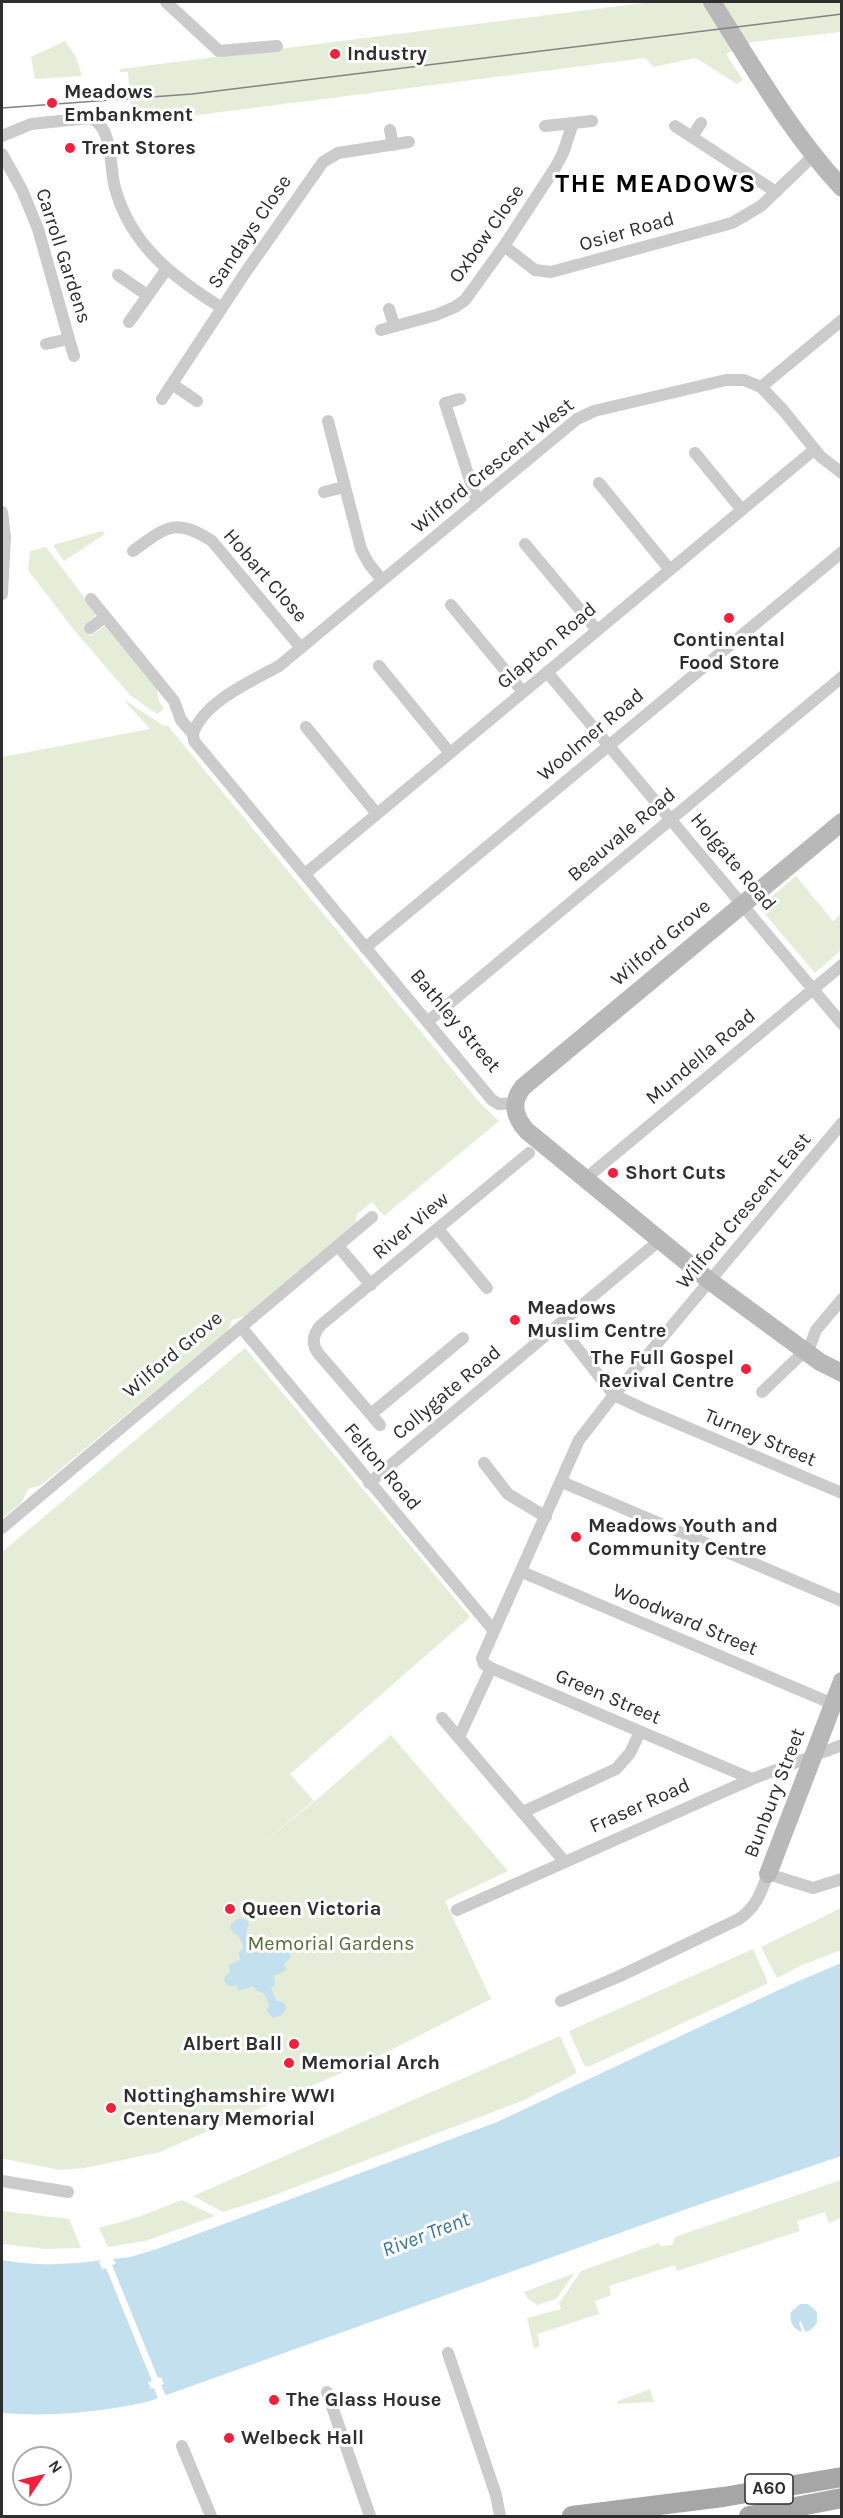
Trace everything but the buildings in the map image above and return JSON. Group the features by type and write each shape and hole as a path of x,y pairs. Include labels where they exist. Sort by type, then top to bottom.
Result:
{"main road":[{"name":"A60","path":"572,2517 723,2497 842,2477"},
{"name":"A60","path":"757,2516 842,2498"}],"street":[{"path":"166,2 219,51 277,46"},
{"path":"712,2 770,94 814,155 842,188"},
{"path":"2,136 31,124 90,118 98,121 104,131 115,188 134,230 166,270 222,308"},
{"path":"545,126 592,121"},
{"name":"Oxbow Close","path":"381,330 436,315 462,303 504,246 555,168 563,153 573,123"},
{"path":"692,137 701,123"},
{"path":"675,126 776,192"},
{"path":"390,130 393,145"},
{"name":"Sandays Close","path":"162,399 310,177 326,158 338,153 409,142"},
{"name":"Carroll Gardens","path":"2,154 22,190 38,229 74,356"},
{"name":"Osier Road","path":"504,246 535,270 551,272 732,223 755,211 814,155"},
{"path":"129,322 166,270"},
{"path":"118,275 147,295"},
{"path":"388,309 394,325"},
{"path":"842,320 761,387 815,449 842,473"},
{"name":"Carroll Gardens","path":"46,344 69,339"},
{"name":"Wilford Crescent West","path":"193,734 200,720 222,700 237,688 279,666 584,415 726,380 744,380 761,387"},
{"path":"172,384 197,401"},
{"path":"460,399 445,403 477,502"},
{"path":"328,421 361,549 382,580"},
{"name":"Glapton Road","path":"305,874 815,449"},
{"path":"695,453 742,510"},
{"path":"598,483 670,570"},
{"path":"324,492 344,487"},
{"path":"2,512 5,537 2,594"},
{"name":"Hobart Close","path":"133,551 162,530 186,528 197,531 212,541 301,648"},
{"path":"525,544 597,630"},
{"name":"Woolmer Road","path":"365,948 842,552"},
{"name":"Bathley Street","path":"91,599 174,702 181,720 193,734 194,741 492,1100 499,1104 515,1103"},
{"path":"451,605 523,692"},
{"path":"90,628 105,617"},
{"path":"380,666 450,753"},
{"name":"Holgate Road","path":"547,672 842,1024"},
{"name":"Beauvale Road","path":"427,1022 842,677"},
{"path":"306,727 377,814"},
{"name":"Wilford Grove","path":"515,1103 523,1087 842,822"},
{"name":"Mundella Road","path":"585,1179 842,965"},
{"path":"515,1103 516,1116 527,1131 585,1179 711,1282 805,1351 842,1373"},
{"name":"Wilford Crescent East","path":"494,1631 579,1440 842,1123"},
{"name":"River View","path":"380,1425 318,1353 313,1338 321,1325 529,1153"},
{"name":"Wilford Grove","path":"2,1528 372,1216"},
{"path":"438,1229 487,1288"},
{"name":"Collygate Road","path":"369,1483 660,1240"},
{"name":"River View","path":"338,1246 371,1285"},
{"path":"762,1392 805,1351 816,1330 842,1299"},
{"name":"Turney Street","path":"559,1325 614,1395 842,1493"},
{"name":"Felton Road","path":"241,1328 494,1631"},
{"path":"370,1414 463,1338"},
{"path":"484,1463 508,1494 546,1517"},
{"path":"562,1482 842,1601"},
{"name":"Woodward Street","path":"522,1572 833,1704"},
{"path":"459,1737 491,1668 484,1664 482,1658 494,1631"},
{"name":"Green Street","path":"491,1668 752,1779"},
{"name":"Bunbury Street","path":"561,2001 723,1928 744,1916 758,1900 842,1681"},
{"path":"442,1718 564,1861"},
{"path":"523,1812 616,1769 630,1753 640,1732"},
{"name":"Fraser Road","path":"457,1910 752,1779 814,1753 842,1745"},
{"path":"768,1874 813,1888 842,1879"},
{"path":"2,2181 68,2192"},
{"path":"448,2353 496,2494 500,2517"},
{"path":"327,2392 370,2517"},
{"path":"182,2446 211,2517"}],"green space":[{"path":"651,2 841,2 841,32 752,42 726,54 743,80 737,84 696,58 654,67 645,58 127,124 125,111 131,111 128,72 120,72 120,69"},
{"path":"65,41 76,57 82,76 35,79 31,57"},
{"path":"102,531 105,534 64,561 53,545"},
{"path":"46,547 97,614 83,626 90,636 106,625 156,686 159,701 164,709 157,714 130,695 74,630 28,570 30,551"},
{"path":"123,699 164,726 168,726 480,1103 499,1121 384,1216 372,1202 356,1215 357,1224 246,1316 232,1320 228,1331 41,1485 28,1489 22,1502 2,1519 2,757 150,729"},
{"path":"796,876 833,921 841,914 841,950 815,973 759,907"},
{"name":"Memorial Gardens","path":"245,1348 470,1617 290,1774 314,1801 253,1850 314,1802 391,1735 508,1871 445,1901 491,1999 369,2061 160,2152 85,2168 60,2170 4,2159 2,2158 2,1552"},
{"path":"841,1908 841,1950 777,1978 761,1947"},
{"path":"753,1949 767,1984 588,2067 584,2065 569,2031"},
{"path":"560,2036 577,2073 522,2101 264,2199 223,2212 193,2196"},
{"path":"841,2180 841,2218 829,2223 825,2212 797,2221 800,2231 677,2271 675,2265 609,2286 611,2295 595,2301 599,2314 537,2334 540,2347 534,2348 527,2318 561,2309 559,2303 581,2271 659,2243 660,2246 672,2245 675,2237"},
{"path":"182,2200 215,2216 145,2241 108,2247 99,2228 138,2217"},
{"path":"2,2211 69,2219 81,2248 45,2249 2,2244"},
{"path":"575,2273 556,2299 538,2305 528,2299 524,2292"},
{"path":"650,2389 654,2402 618,2404 618,2401"}],"water":[{"path":"239,1918 247,1920 249,1925 246,1932 251,1944 259,1944 263,1951 275,1945 278,1951 289,1951 291,1957 284,1964 287,1970 274,1976 275,1985 271,1988 276,2000 284,2003 286,2007 282,2015 273,2018 267,2011 269,2004 264,1993 257,1991 253,1986 239,1991 236,1985 230,1987 224,1981 225,1976 231,1972 228,1965 240,1960 239,1953 243,1947 239,1936 233,1933 230,1925"},
{"name":"River Trent","path":"841,1963 841,2156 147,2402 75,2413 2,2413 2,2260 52,2264 102,2260 103,2269 115,2264 113,2259 130,2257 157,2249 497,2122"},
{"path":"800,2304 808,2304 817,2312 817,2323 811,2330 805,2332 801,2321 799,2322 802,2332 791,2322 791,2312"}],"pier":[{"path":"100,2257 105,2259 104,2265 113,2259 116,2263 112,2265 158,2378 161,2377 164,2384 161,2385 167,2398 159,2401 154,2388 151,2389 148,2382 152,2381 106,2268 102,2269 99,2262 102,2260"}],"tram line":[{"path":"2,108 192,94 842,14"}],"place":[{"name":"Industry","path":"335,54"},
{"name":"Meadows Embankment","path":"52,103"},
{"name":"Trent Stores","path":"70,148"},
{"name":"Continental Food Store","path":"729,618"},
{"name":"Short Cuts","path":"613,1173"},
{"name":"Meadows Muslim Centre","path":"515,1320"},
{"name":"The Full Gospel Revival Centre","path":"746,1369"},
{"name":"Meadows Youth and Community Centre","path":"576,1537"},
{"name":"Queen Victoria","path":"230,1909"},
{"name":"Albert Ball","path":"294,2044"},
{"name":"Memorial Arch","path":"289,2063"},
{"name":"Nottinghamshire WWI Centenary Memorial","path":"111,2108"},
{"name":"The Glass House","path":"274,2400"},
{"name":"Welbeck Hall","path":"229,2438"}],"district":[{"name":"THE MEADOWS","path":"656,185"}]}
